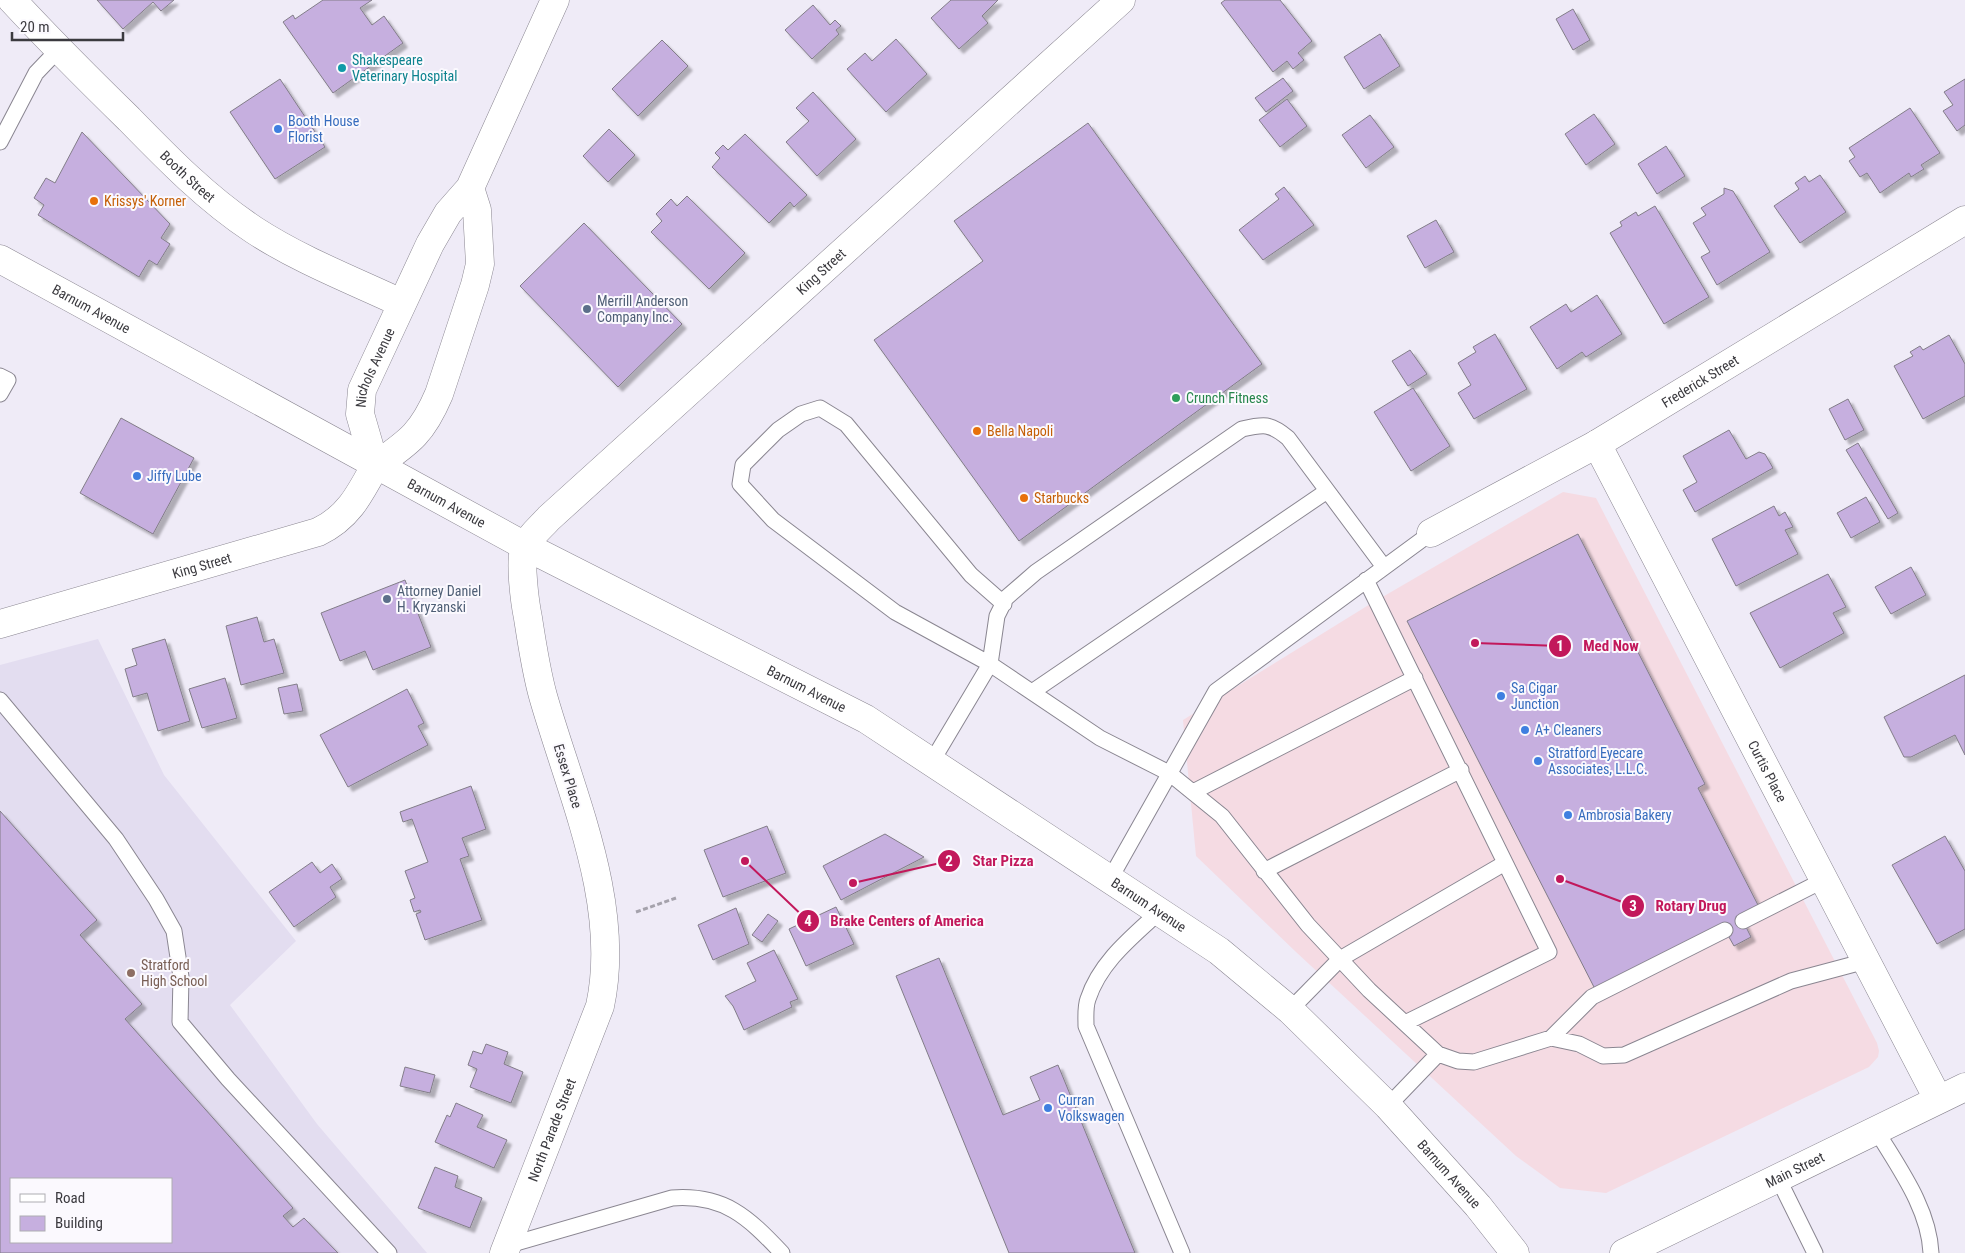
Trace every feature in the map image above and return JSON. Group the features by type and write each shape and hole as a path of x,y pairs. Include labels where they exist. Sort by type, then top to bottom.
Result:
{"street":[{"name":"Booth Street","path":"12,0 58,50 193,182 235,217 318,266 401,303"},
{"name":"Nichols Avenue","path":"374,466 360,414 362,390 430,244 448,213 470,188 555,0"},
{"name":"King Street","path":"524,546 556,511 1121,0"},
{"path":"374,466 416,436 432,411 439,394 475,285 480,264 477,210 470,188"},
{"name":"Frederick Street","path":"1430,533 1597,444 1965,220"},
{"name":"Barnum Avenue","path":"0,259 374,466 524,546 866,720 1110,879 1219,951 1290,1010 1388,1106 1478,1206 1515,1253"},
{"name":"Curtis Place","path":"1597,444 1938,1099"},
{"name":"King Street","path":"0,624 318,532 332,525 354,504 374,466"},
{"name":"Essex Place","path":"524,546 523,587 543,694 600,890 605,933 606,964 600,1006"},
{"name":"North Parade Street","path":"507,1249 600,1006"},
{"name":"Main Street","path":"1624,1253 1965,1087"}],"lane":[{"path":"0,142 36,74 58,50"},
{"path":"0,376 8,380 0,394"},
{"path":"1004,604 971,574 846,424 820,408 801,414 778,430 743,465 740,484 773,520 895,612 990,664 1100,738 1169,773 1222,816 1264,872 1340,959 1438,1054 1458,1061 1474,1062 1551,1038 1592,997 1725,930"},
{"path":"932,763 990,664 997,616 1006,598 1036,572 1242,429 1262,424 1276,428 1288,438 1384,567"},
{"path":"1032,692 1327,491"},
{"path":"1110,879 1216,691 1430,533"},
{"path":"1366,580 1549,952 1405,1022"},
{"path":"1193,792 1415,678"},
{"path":"0,700 116,839 174,931 181,978 180,1022 228,1079 389,1253"},
{"path":"1264,872 1461,770"},
{"path":"1290,1010 1340,959 1505,863"},
{"path":"1743,921 1824,880"},
{"path":"1159,912 1121,947 1098,976 1087,1000 1086,1026 1182,1253"},
{"path":"1551,1038 1579,1044 1603,1056 1624,1055 1791,981 1866,960"},
{"path":"1388,1106 1438,1054"},
{"path":"1876,1130 1918,1203 1930,1241 1931,1253"},
{"path":"1778,1178 1815,1253"},
{"path":"507,1249 672,1198 690,1197 713,1200 736,1212 757,1226 782,1253"}],"path":[{"path":"630,914 676,898"}],"shaded area":[{"path":"1563,492 1596,498 1877,1043 1879,1051 1878,1057 1869,1067 1606,1193 1560,1188 1516,1156 1296,952 1196,856 1183,720 1367,606"},
{"name":"Stratford High School","path":"98,639 164,775 296,941 230,1005 317,1124 427,1253 0,1253 0,665"}],"building":[{"path":"97,0 174,0 161,11 153,2 123,29"},
{"name":"Shakespeare Veterinary Hospital","path":"323,0 372,0 360,8 372,25 384,16 403,43 333,93 283,22 293,15 295,19"},
{"path":"951,0 998,0 982,16 988,23 959,49 931,18"},
{"path":"1225,0 1280,0 1312,41 1298,53 1304,60 1293,69 1287,61 1273,72 1221,3"},
{"path":"813,5 830,25 835,20 841,26 836,30 839,34 812,59 785,30"},
{"path":"1573,9 1590,40 1573,50 1556,19"},
{"path":"1380,34 1400,66 1364,89 1344,57"},
{"path":"896,39 927,74 886,112 847,69 865,53 872,61"},
{"path":"662,40 688,66 638,116 612,89"},
{"path":"1283,78 1293,91 1266,112 1255,98"},
{"name":"Booth House Florist","path":"280,79 325,147 275,179 230,112"},
{"path":"1965,79 1965,125 1957,131 1943,111 1953,105 1944,92"},
{"path":"813,92 856,139 817,176 786,142 809,121 796,108"},
{"path":"1287,99 1307,126 1280,147 1259,120"},
{"path":"1910,108 1940,153 1921,165 1924,169 1911,177 1909,173 1880,193 1867,173 1860,177 1849,161 1855,157 1849,148"},
{"path":"1594,114 1615,144 1586,165 1565,134"},
{"path":"1370,115 1394,147 1366,168 1342,135"},
{"path":"1088,123 1262,364 1019,541 874,340 983,261 954,221"},
{"path":"609,129 635,155 608,182 583,156"},
{"name":"Krissys' Korner","path":"82,132 170,224 161,238 170,244 157,265 149,260 139,277 38,215 44,205 34,198 46,178 55,183"},
{"path":"745,134 807,195 794,207 790,202 769,223 712,167 720,158 715,153 723,145 728,150"},
{"path":"1666,146 1685,176 1657,194 1638,164"},
{"path":"1820,175 1846,212 1800,243 1774,206 1799,189 1795,183 1805,176 1809,182"},
{"path":"1284,187 1314,225 1263,260 1239,230 1279,199 1275,194"},
{"path":"1724,188 1733,191 1770,252 1717,285 1701,257 1710,252 1693,223 1706,215 1701,208 1724,194"},
{"path":"687,196 745,253 709,289 651,232 662,221 656,214 671,199 677,206"},
{"path":"1655,206 1709,297 1664,324 1610,233 1622,226 1620,222 1636,212 1638,216"},
{"path":"1436,220 1454,252 1425,268 1407,236"},
{"path":"584,223 682,324 618,387 520,286"},
{"path":"1597,295 1622,334 1586,357 1582,352 1557,369 1530,327 1566,304 1571,312"},
{"path":"1495,334 1527,389 1474,419 1458,393 1471,385 1458,363 1476,352 1473,347"},
{"path":"1949,335 1965,364 1965,396 1923,419 1894,366 1913,356 1910,352 1920,346 1923,350"},
{"path":"1410,350 1427,374 1408,386 1392,361"},
{"path":"1413,388 1450,446 1411,471 1374,412"},
{"path":"1848,399 1864,430 1845,440 1829,409"},
{"name":"Jiffy Lube","path":"121,418 194,458 153,534 80,493"},
{"path":"1729,430 1746,459 1759,452 1765,454 1773,468 1695,512 1683,490 1697,482 1683,456"},
{"path":"1858,443 1898,513 1888,519 1846,450"},
{"path":"1866,497 1880,522 1851,538 1837,513"},
{"path":"1774,506 1779,516 1785,512 1793,527 1785,530 1798,554 1736,586 1712,539"},
{"path":"1578,534 1705,784 1698,788 1759,907 1743,921 1751,937 1734,946 1725,930 1596,991 1407,621"},
{"path":"1911,567 1926,595 1891,614 1875,587"},
{"path":"1828,574 1846,607 1833,613 1844,633 1780,668 1750,613"},
{"path":"405,580 431,647 373,670 365,651 340,661 321,613"},
{"path":"257,617 264,642 274,639 284,673 241,685 226,626"},
{"path":"165,639 190,721 158,731 147,693 133,697 125,669 137,665 132,649"},
{"path":"1965,675 1965,755 1955,735 1911,757 1904,757 1884,717"},
{"path":"225,678 237,718 202,728 189,689"},
{"path":"297,684 303,711 284,714 278,688"},
{"path":"407,689 424,723 418,726 428,745 348,787 320,735"},
{"path":"471,786 486,829 462,838 469,856 460,859 482,920 425,940 416,914 421,912 420,910 414,912 410,900 415,898 405,871 428,862 412,819 403,822 400,812"},
{"path":"0,811 97,920 80,935 142,1004 125,1019 293,1208 283,1216 293,1227 304,1218 338,1253 0,1253"},
{"path":"767,826 786,873 723,897 704,850"},
{"path":"885,834 924,857 841,900 823,866"},
{"path":"1945,836 1965,871 1965,929 1937,944 1892,865"},
{"path":"312,862 320,873 332,864 342,879 330,887 336,897 294,927 269,892"},
{"path":"836,907 854,944 806,966 789,929"},
{"path":"736,908 749,944 713,960 698,925"},
{"path":"768,914 778,921 762,942 752,935"},
{"path":"774,950 798,999 790,1002 792,1007 744,1030 733,1006 725,996 756,981 747,963"},
{"name":"Curran Volkswagen","path":"939,958 1003,1115 1040,1100 1030,1077 1058,1065 1135,1253 1009,1253 896,976"},
{"path":"486,1044 508,1052 504,1064 523,1072 511,1103 470,1087 477,1069 468,1065 473,1051 482,1054"},
{"path":"405,1067 435,1075 430,1093 400,1086"},
{"path":"456,1103 483,1115 477,1127 507,1140 494,1168 435,1142 447,1115 450,1117"},
{"path":"435,1167 458,1176 455,1187 482,1198 470,1228 418,1208"}],"place":[{"name":"Shakespeare Veterinary Hospital","path":"342,68"},
{"name":"Booth House Florist","path":"278,129"},
{"name":"Krissys' Korner","path":"94,201"},
{"name":"Merrill Anderson Company Inc.","path":"587,309"},
{"name":"Crunch Fitness","path":"1176,398"},
{"name":"Bella Napoli","path":"977,431"},
{"name":"Jiffy Lube","path":"137,476"},
{"name":"Starbucks","path":"1024,498"},
{"name":"Attorney Daniel H. Kryzanski","path":"387,599"},
{"name":"Med Now","path":"1475,643"},
{"name":"Sa Cigar Junction","path":"1501,696"},
{"name":"A+ Cleaners","path":"1525,730"},
{"name":"Stratford Eyecare Associates, L.L.C.","path":"1538,761"},
{"name":"Ambrosia Bakery","path":"1568,815"},
{"name":"Brake Centers of America","path":"745,861"},
{"name":"Rotary Drug","path":"1560,879"},
{"name":"Star Pizza","path":"853,883"},
{"name":"Stratford High School","path":"131,973"},
{"name":"Curran Volkswagen","path":"1048,1108"}]}
